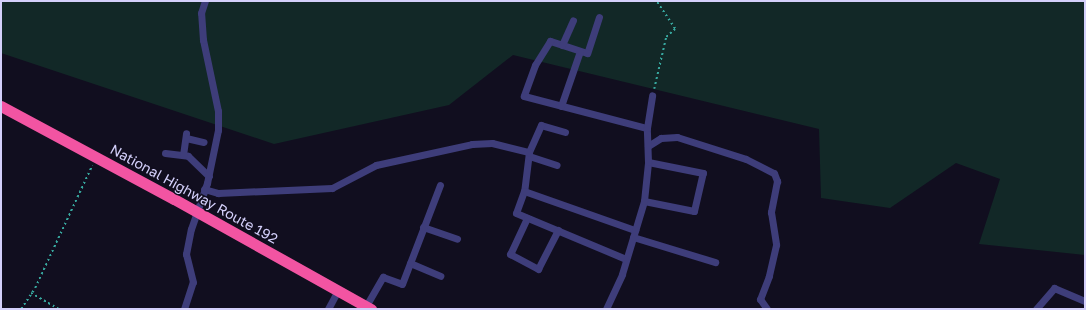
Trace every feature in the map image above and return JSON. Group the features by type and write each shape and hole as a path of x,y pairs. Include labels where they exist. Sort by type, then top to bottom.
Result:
{"highway":[{"name":"National Highway Route 192","path":"1,106 196,211 369,308"}],"street":[{"path":"184,309 193,282 186,254 196,211 209,176 218,130 218,111 203,40 201,13 205,1"},
{"path":"599,17 587,54 550,41 535,65 524,96 647,128"},
{"path":"562,45 573,20"},
{"path":"561,106 580,51"},
{"path":"606,309 626,259 644,201 648,162 647,128 652,95"},
{"path":"565,132 541,125 529,154 524,190 516,213 626,259"},
{"path":"183,155 186,135 204,142"},
{"path":"648,146 661,138 677,137 746,159 774,173 777,181 771,212 776,245 769,276 760,299 767,309"},
{"path":"204,189 218,193 332,188 376,165 472,144 492,143 529,154 557,165"},
{"path":"165,153 188,156 209,176"},
{"path":"644,201 694,212 703,173 648,162"},
{"path":"369,308 383,277 402,284 440,185"},
{"path":"524,190 634,233 716,262"},
{"path":"527,218 510,254 538,269 558,230"},
{"path":"424,226 457,239"},
{"path":"410,263 440,276"},
{"path":"1036,309 1054,288 1085,301"},
{"path":"328,309 338,290"}],"path":[{"path":"652,95 666,37 675,29 656,1"},
{"path":"20,309 31,293 96,158"},
{"path":"31,293 59,309"}],"green space":[{"path":"1,1 1085,1 1085,255 979,244 1000,179 956,163 890,208 821,198 819,129 513,55 449,105 274,144 1,53"}]}
